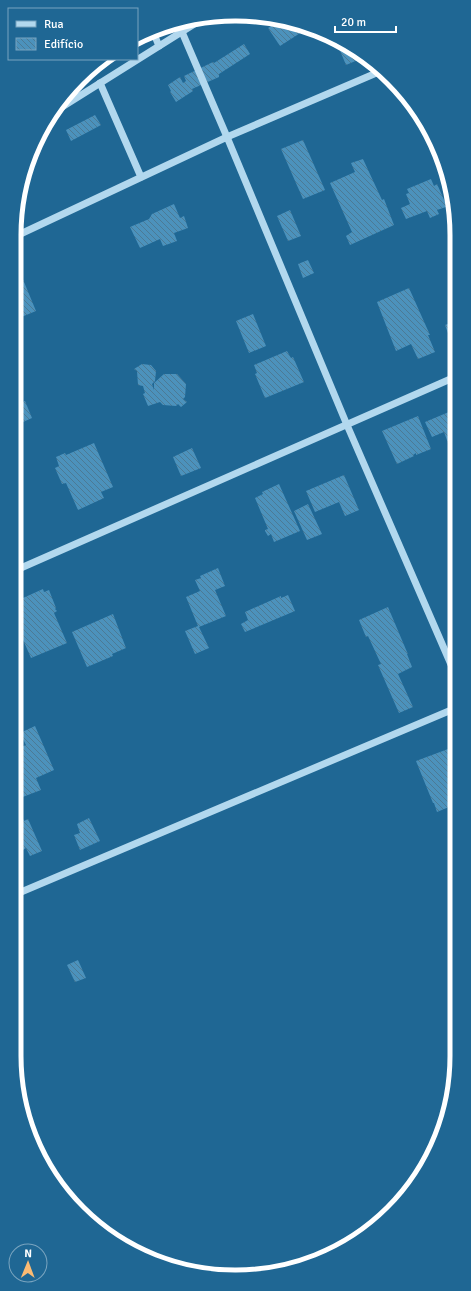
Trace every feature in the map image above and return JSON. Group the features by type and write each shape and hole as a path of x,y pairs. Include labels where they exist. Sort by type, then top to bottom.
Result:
{"street":[{"path":"138,59 192,25"},
{"path":"182,32 450,662"},
{"path":"155,36 159,46"},
{"path":"65,105 137,60"},
{"path":"21,234 227,137 376,73"},
{"path":"100,83 141,177"},
{"path":"21,568 450,380"},
{"path":"21,892 450,711"}],"building":[{"path":"274,24 302,32 280,46 268,28"},
{"path":"244,44 250,54 219,74 219,77 192,89 193,91 176,102 168,85 180,77 183,83 186,81 184,76 213,62 214,63"},
{"path":"339,48 359,60 346,65"},
{"path":"95,115 101,125 71,141 66,130"},
{"path":"303,140 325,190 303,199 281,149"},
{"path":"363,159 382,200 384,199 394,225 350,245 346,236 352,232 330,183 355,172 351,163"},
{"path":"431,179 434,186 437,184 445,202 447,201 448,210 447,210 446,207 437,210 439,214 430,218 427,211 406,219 401,208 410,204 406,194 409,193 407,189"},
{"path":"174,204 180,218 184,216 188,228 174,233 177,241 163,246 160,239 140,248 130,227 149,219 152,214"},
{"path":"290,210 301,236 288,241 277,216"},
{"path":"308,260 314,273 303,278 298,264"},
{"path":"22,277 36,311 21,317"},
{"path":"409,288 430,335 428,335 435,352 418,359 411,344 396,351 377,302"},
{"path":"253,314 266,346 249,353 236,321"},
{"path":"450,323 450,339 445,325"},
{"path":"287,351 291,358 293,357 304,382 265,398 255,374 257,373 254,365"},
{"path":"142,364 151,365 156,371 155,381 152,384 154,390 154,383 164,374 177,374 186,384 185,397 183,399 187,402 181,407 178,404 176,406 163,405 160,402 148,406 143,394 145,393 143,386 138,385 137,371 134,369"},
{"path":"25,401 32,418 21,423 21,402"},
{"path":"450,412 450,442 448,443 444,432 432,437 425,422"},
{"path":"418,416 431,449 416,455 416,453 413,455 414,456 397,464 382,431"},
{"path":"94,443 113,487 101,492 104,498 78,510 66,483 62,484 55,468 59,466 56,457 65,453 66,455"},
{"path":"192,448 201,468 181,476 173,457"},
{"path":"344,475 359,510 345,516 339,502 315,512 306,491"},
{"path":"279,484 300,531 274,542 271,534 268,536 265,531 268,529 255,498 263,494 262,492"},
{"path":"308,504 322,534 307,540 294,511"},
{"path":"218,568 225,586 215,590 226,616 199,627 209,648 195,654 185,631 198,626 186,597 200,591 195,580 201,578 200,576"},
{"path":"43,589 44,592 49,590 57,611 54,613 67,643 31,658 21,635 21,599"},
{"path":"288,595 295,611 245,632 241,624 248,620 245,612 281,596 281,598"},
{"path":"388,607 412,667 398,674 413,707 399,713 378,665 381,664 368,636 366,637 359,620"},
{"path":"113,614 126,648 112,654 113,656 87,667 72,632"},
{"path":"35,726 54,770 36,778 41,790 21,798 21,747 26,745 21,733"},
{"path":"450,748 450,807 437,812 416,761"},
{"path":"21,815 24,821 28,819 42,851 30,856 26,848 23,850 21,846"},
{"path":"89,818 100,841 80,850 74,835 80,833 77,824"},
{"path":"78,960 86,978 75,982 67,965"}]}
